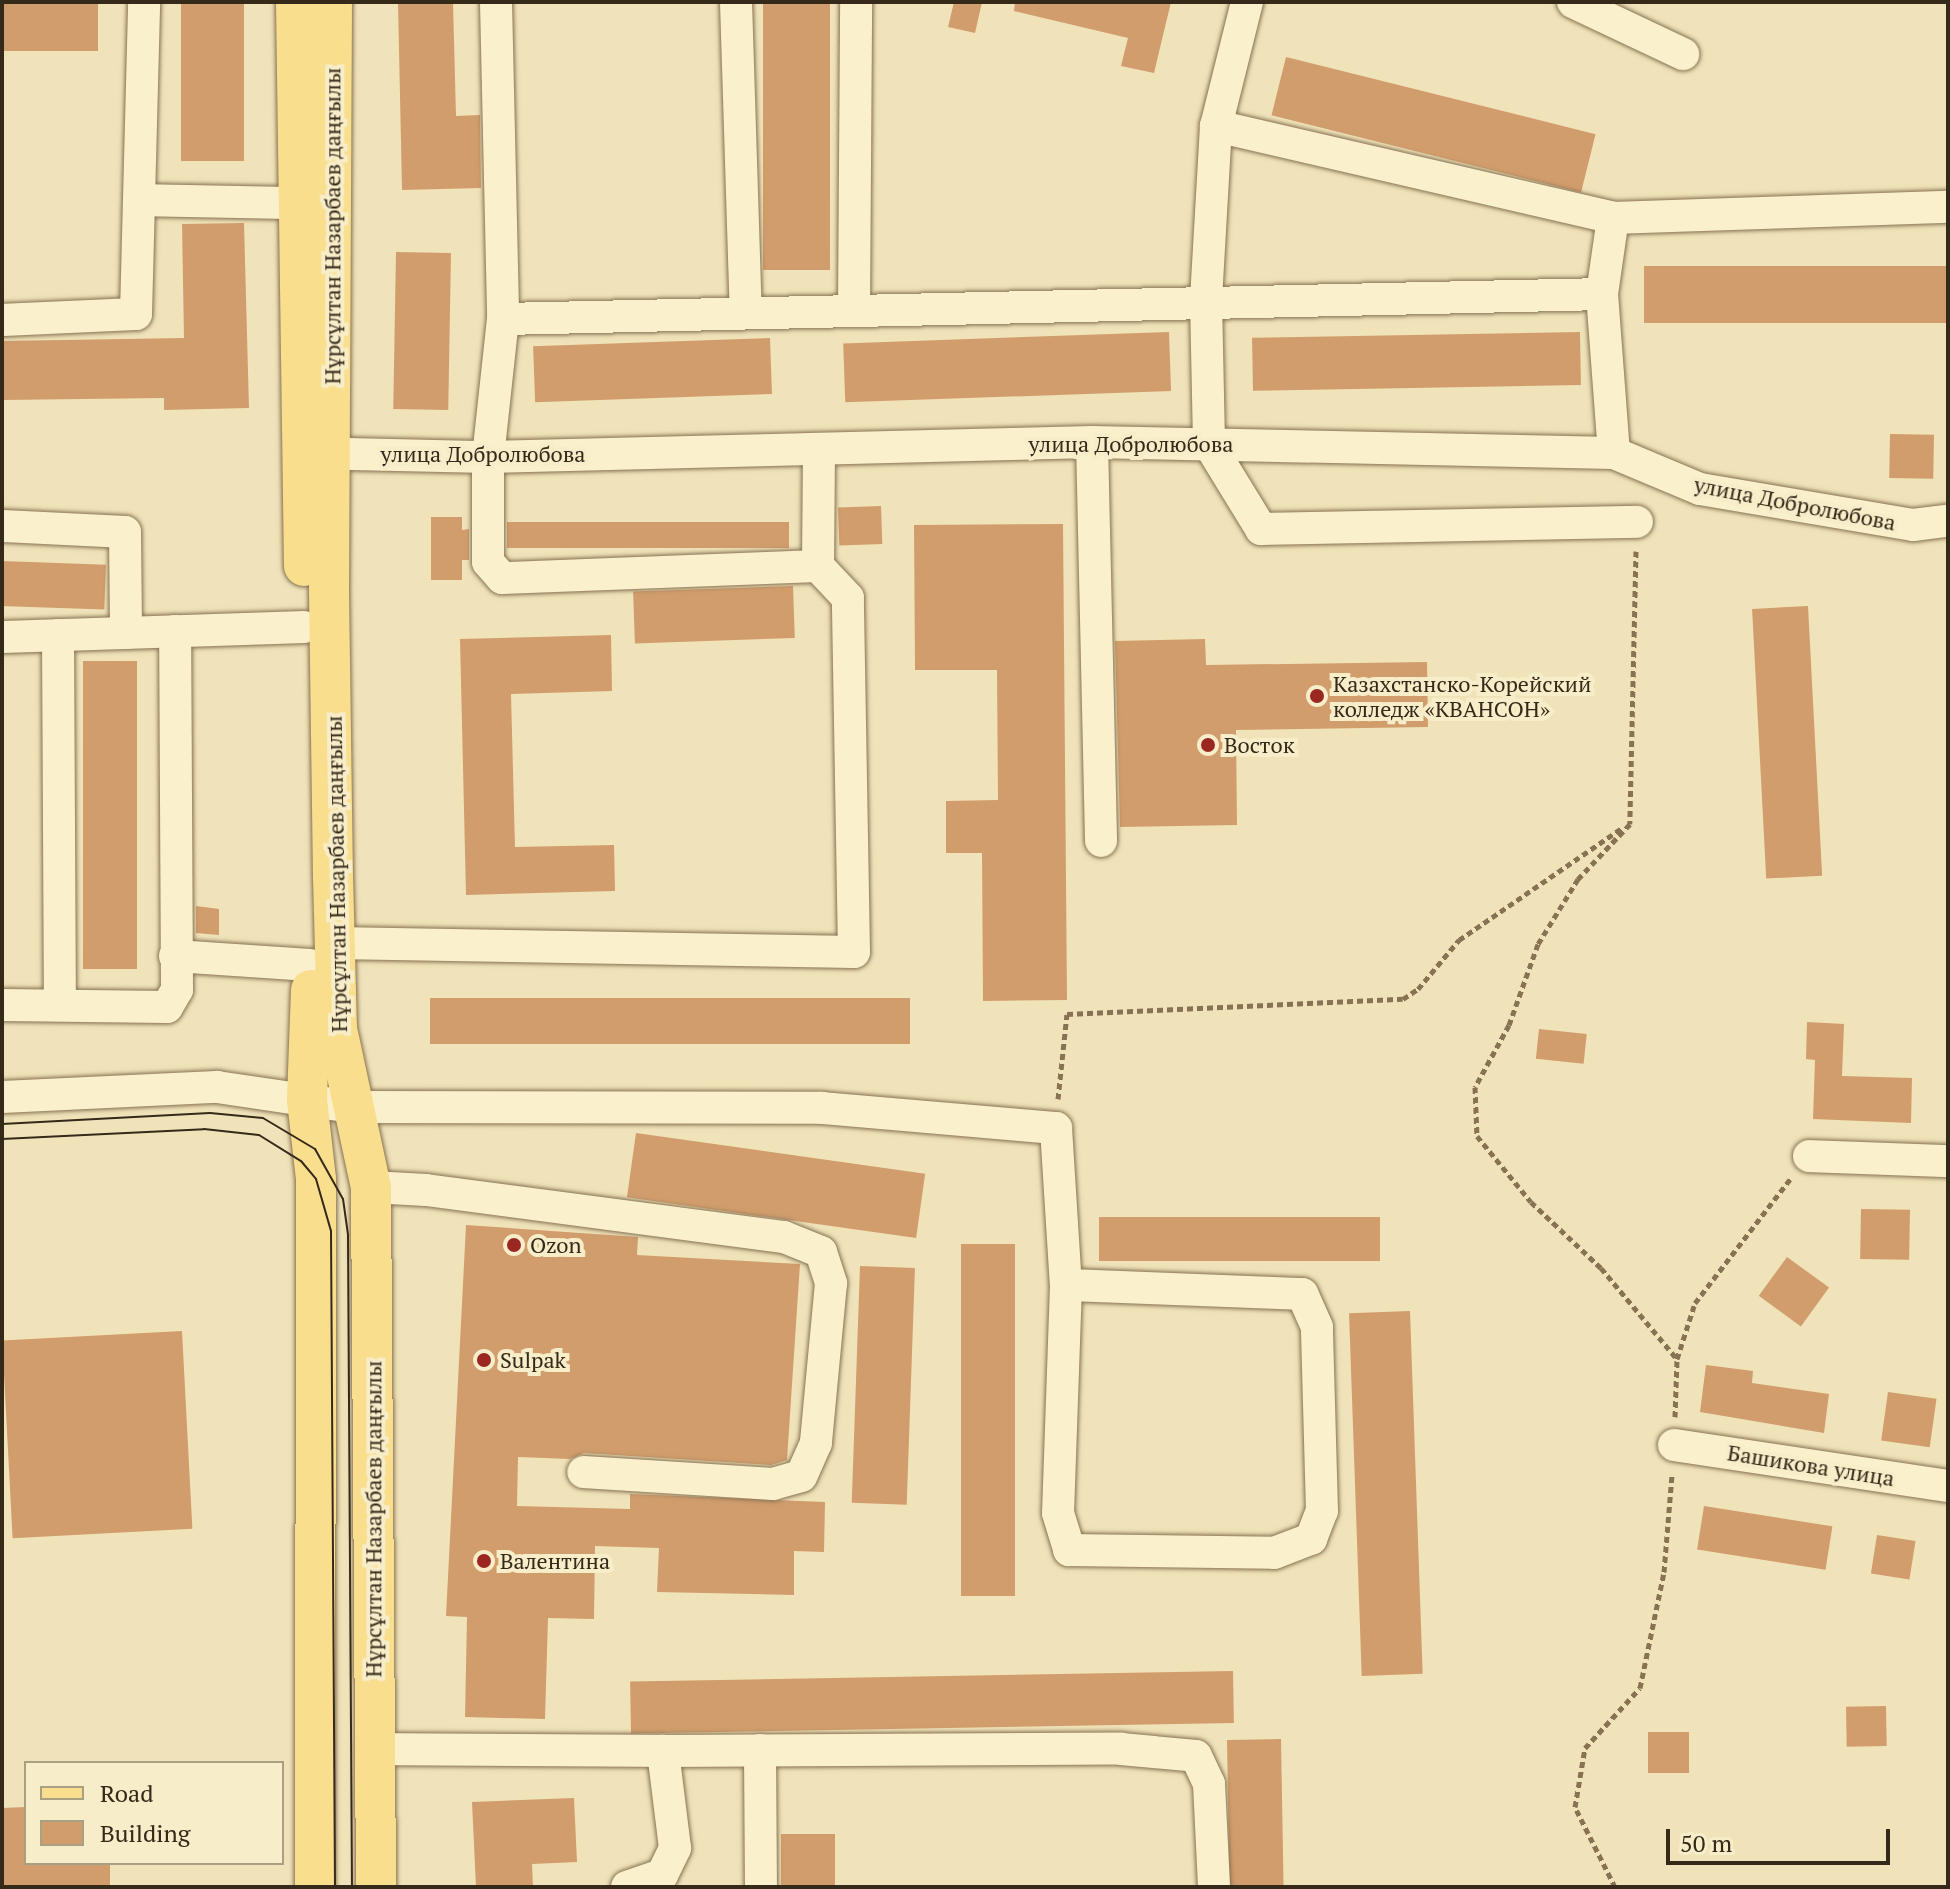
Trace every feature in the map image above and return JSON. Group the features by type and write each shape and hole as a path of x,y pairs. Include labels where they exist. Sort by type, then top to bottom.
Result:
{"main road":[{"name":"Нұрсұлтан Назарбаев даңғылы","path":"296,2 299,203 329,591 323,954 307,1100 316,1179 315,1887"},
{"name":"Нұрсұлтан Назарбаев даңғылы","path":"332,2 318,453 304,627 323,954 352,1107 371,1187 376,1887"}],"street":[{"path":"2,320 136,314 144,2"},
{"path":"496,2 503,319 488,457 488,562 502,578 818,566"},
{"path":"736,2 746,312"},
{"path":"854,309 856,2"},
{"path":"1247,2 1216,126 1206,300 1209,444 1261,529 1637,522"},
{"path":"1573,2 1683,54"},
{"path":"1216,126 1613,218 1948,207"},
{"path":"139,200 299,203"},
{"path":"1613,218 1602,294 1614,453"},
{"path":"503,319 1206,300 1602,294"},
{"path":"1092,442 1101,841"},
{"name":"улица Добролюбова","path":"318,453 488,457 1092,442 1614,453 1700,489 1913,525 1948,521"},
{"path":"175,956 854,952 848,598 818,566 819,449"},
{"path":"2,526 125,532 126,633"},
{"path":"2,637 304,627"},
{"path":"2,1005 167,1007 177,990 175,631"},
{"path":"58,635 60,1005"},
{"path":"2,1097 217,1087 352,1107 822,1108 1056,1128 1061,1152 1066,1285 1058,1513 1069,1550 1274,1553 1311,1539 1322,1511 1317,1327 1302,1294 1066,1285"},
{"path":"1809,1156 1948,1161"},
{"path":"371,1187 426,1190 784,1237 821,1252 831,1283 816,1443 801,1476 773,1484 583,1472"},
{"name":"Башикова улица","path":"1674,1445 1948,1486"},
{"path":"375,1749 1121,1749 1196,1756 1209,1784 1214,1887"},
{"path":"760,1750 761,1887"},
{"path":"627,1887 662,1875 675,1848 663,1751"}],"path":[{"path":"1637,522 1630,824 1578,879 1538,944 1509,1025 1475,1087 1477,1136 1531,1202 1601,1268 1677,1359"},
{"path":"1056,1128 1067,1014 1403,999 1418,989 1459,940 1630,824"},
{"path":"1615,1887 1575,1807 1585,1748 1640,1688 1664,1572 1677,1359 1695,1303 1809,1156"}],"building":[{"path":"2,2 98,2 98,51 2,51"},
{"path":"181,2 244,2 244,161 181,161"},
{"path":"398,2 453,2 456,116 480,115 481,188 402,190"},
{"path":"763,2 830,2 830,270 763,270"},
{"path":"954,2 982,2 975,33 948,27"},
{"path":"1015,2 1171,2 1154,73 1121,66 1128,38 1014,11"},
{"path":"1286,57 1596,134 1581,192 1271,115"},
{"path":"244,223 249,408 164,410 164,398 2,400 2,341 184,338 182,224"},
{"path":"396,252 451,253 448,410 393,409"},
{"path":"1644,266 1948,266 1948,323 1644,323"},
{"path":"1169,332 1171,391 845,402 843,343"},
{"path":"1580,332 1581,385 1253,391 1252,338"},
{"path":"770,338 772,394 535,402 533,346"},
{"path":"1890,434 1934,435 1933,479 1889,478"},
{"path":"881,506 882,544 839,545 838,508"},
{"path":"431,517 462,517 462,530 469,529 469,560 462,560 462,580 431,580"},
{"path":"507,522 789,522 789,548 507,548"},
{"path":"1063,524 1067,1000 983,1001 982,853 946,853 946,801 998,800 997,670 915,670 914,525"},
{"path":"2,561 106,565 104,610 2,606"},
{"path":"793,586 795,638 635,644 633,592"},
{"path":"1808,606 1822,876 1766,879 1752,609"},
{"path":"611,635 612,691 511,694 515,847 614,845 615,891 466,895 460,639"},
{"path":"1205,639 1206,665 1427,662 1428,727 1236,730 1237,825 1120,827 1115,641"},
{"path":"83,661 137,661 137,969 83,969"},
{"path":"196,906 219,909 219,935 196,933"},
{"path":"430,998 910,998 910,1044 430,1044"},
{"path":"1807,1022 1844,1024 1842,1076 1912,1078 1911,1123 1813,1119 1815,1060 1806,1059"},
{"path":"1539,1029 1587,1034 1584,1064 1536,1059"},
{"path":"636,1133 925,1174 916,1238 627,1197"},
{"path":"1861,1209 1910,1210 1909,1260 1860,1259"},
{"path":"1099,1217 1380,1217 1380,1261 1099,1261"},
{"path":"466,1225 638,1237 637,1255 800,1264 787,1460 771,1465 584,1453 570,1459 518,1457 517,1506 630,1509 630,1494 825,1502 824,1552 794,1551 794,1595 657,1592 659,1548 595,1546 594,1619 548,1618 545,1719 465,1717 467,1617 446,1616"},
{"path":"961,1244 1015,1244 1015,1596 961,1596"},
{"path":"1787,1257 1829,1288 1801,1326 1759,1296"},
{"path":"860,1266 915,1268 907,1505 852,1503"},
{"path":"1410,1311 1423,1674 1362,1676 1349,1313"},
{"path":"182,1331 192,1529 13,1538 2,1340"},
{"path":"1706,1365 1753,1371 1752,1383 1829,1394 1824,1433 1700,1412"},
{"path":"1888,1392 1937,1399 1930,1447 1881,1441"},
{"path":"1704,1506 1832,1526 1826,1570 1697,1549"},
{"path":"1877,1535 1916,1541 1909,1580 1871,1574"},
{"path":"1233,1671 1234,1723 631,1734 630,1682"},
{"path":"1886,1706 1887,1746 1847,1747 1846,1707"},
{"path":"1648,1732 1689,1732 1689,1773 1648,1773"},
{"path":"1281,1739 1284,1887 1230,1887 1227,1740"},
{"path":"574,1798 577,1862 532,1864 533,1887 476,1887 472,1802"},
{"path":"24,1807 24,1865 110,1865 110,1887 2,1887 2,1808"},
{"path":"781,1834 835,1834 835,1887 781,1887"}],"tram line":[{"path":"2,1124 210,1113 263,1118 315,1149 343,1199 348,1236 352,1887"},
{"path":"2,1139 204,1129 259,1135 301,1161 316,1179 331,1231 335,1887"}],"place":[{"name":"Казахстанско-Корейский колледж «КВАНСОН»","path":"1317,696"},
{"name":"Восток","path":"1208,745"},
{"name":"Ozon","path":"514,1245"},
{"name":"Sulpak","path":"484,1360"},
{"name":"Валентина","path":"484,1561"}]}
